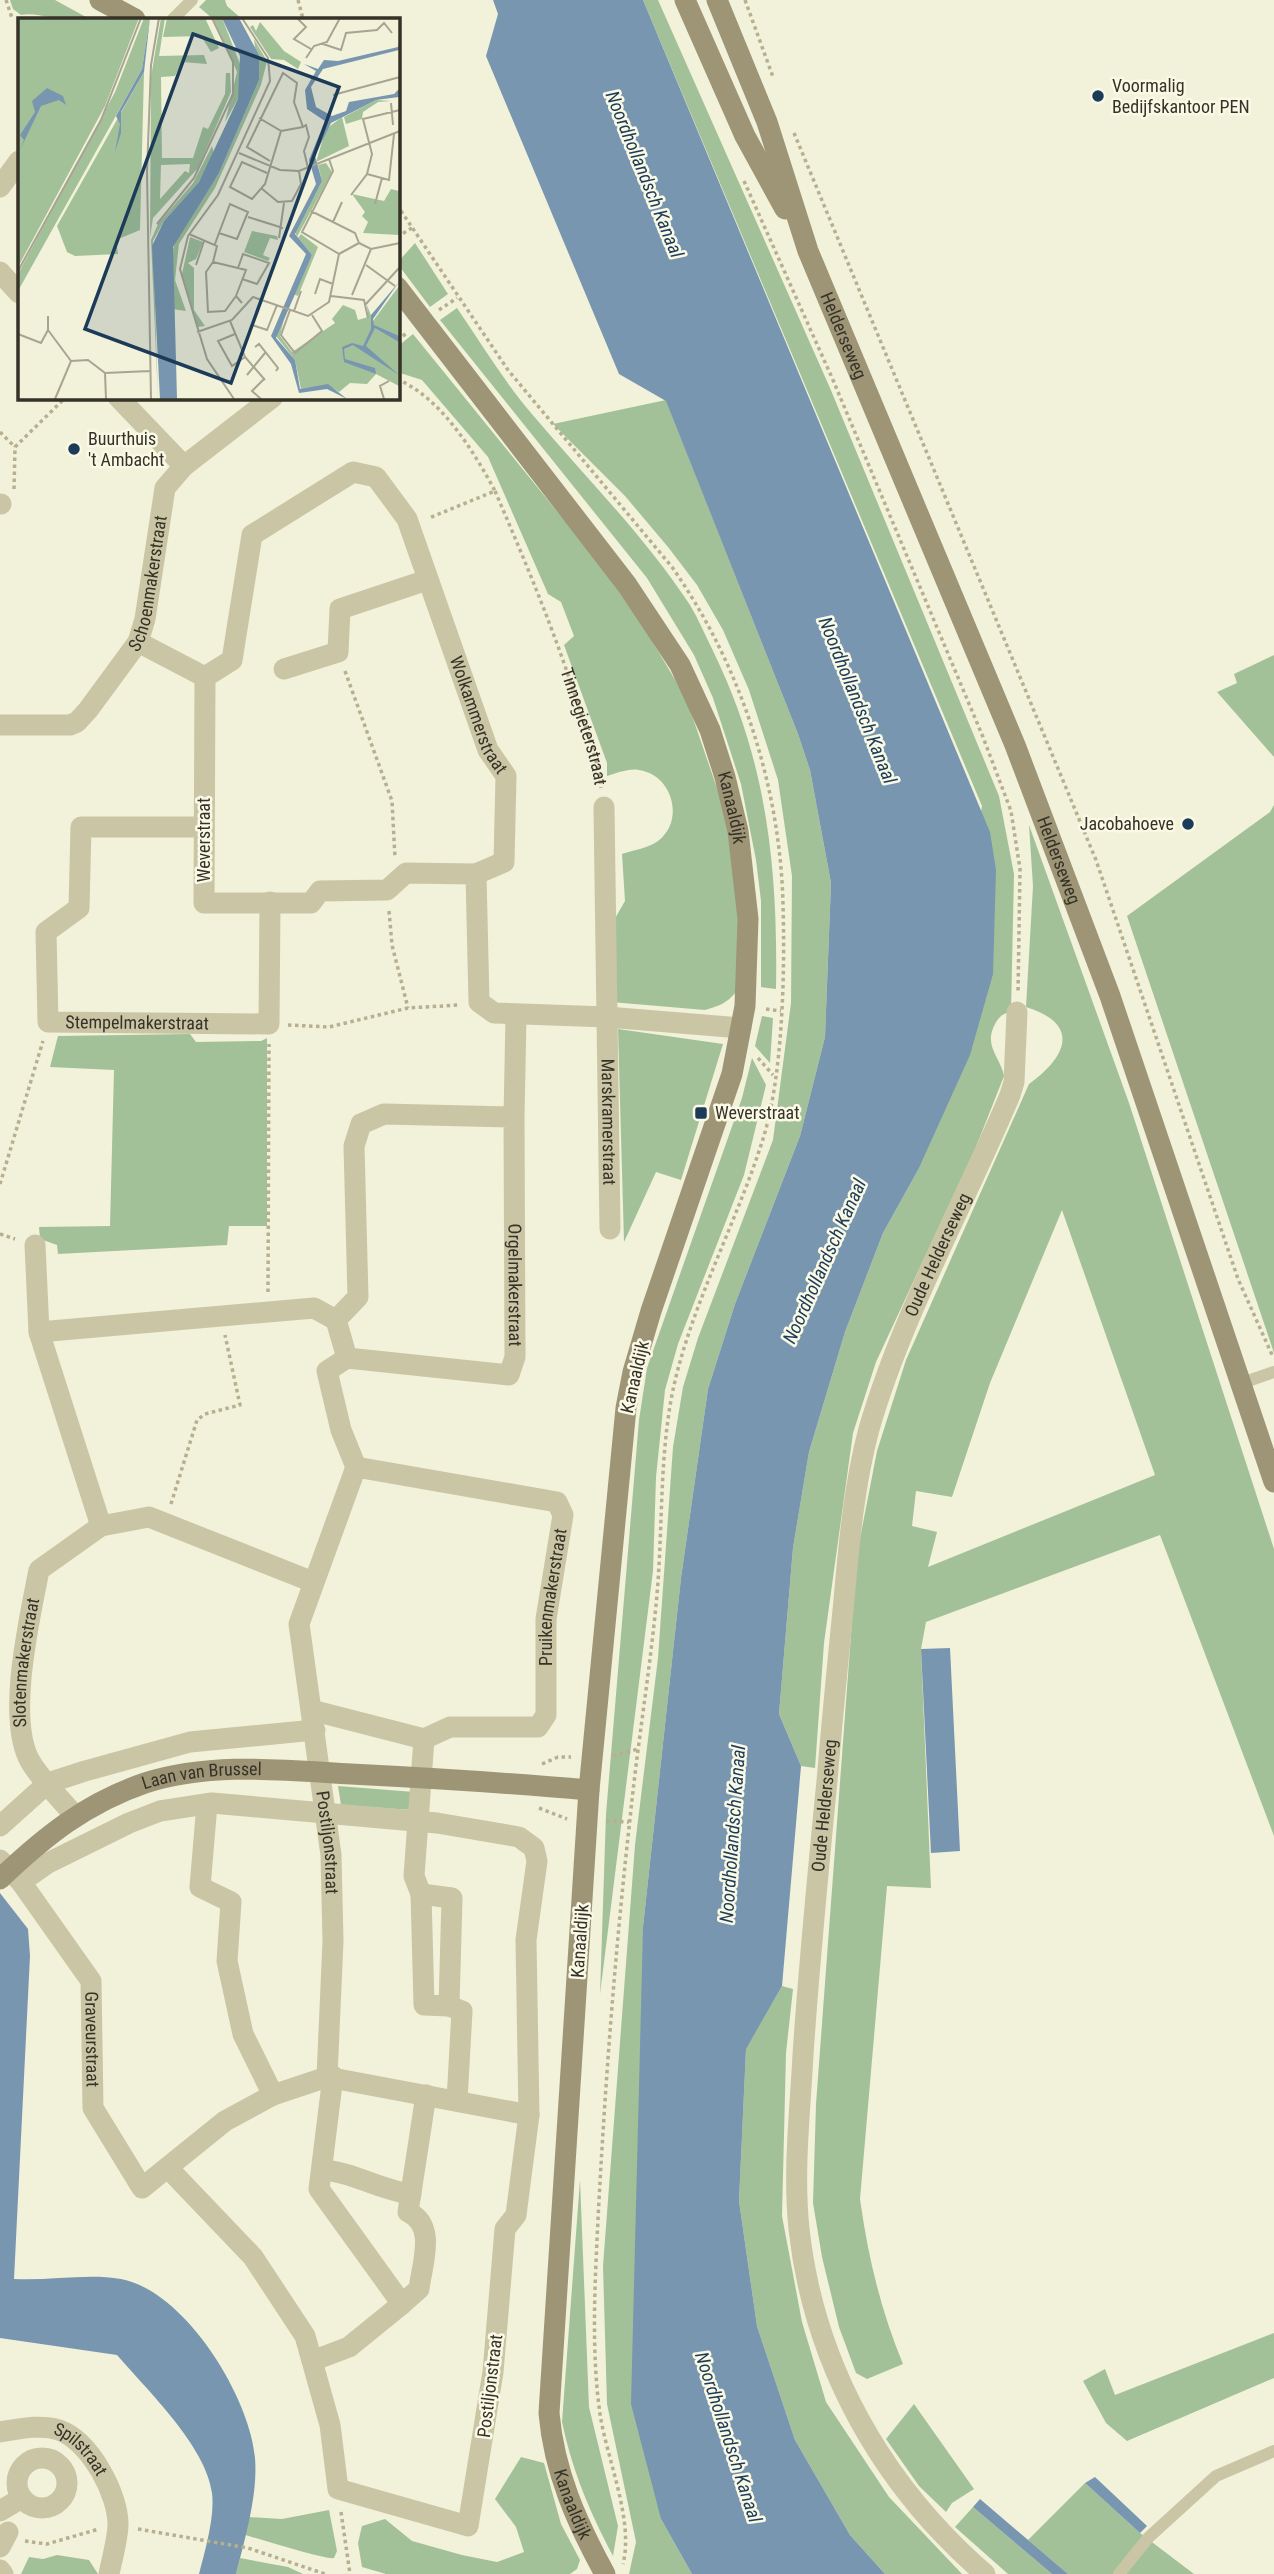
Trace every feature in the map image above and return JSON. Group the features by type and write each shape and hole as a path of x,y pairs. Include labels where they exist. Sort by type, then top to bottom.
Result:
{"street":[{"path":"100,0 133,18"},
{"path":"124,0 145,18"},
{"name":"Helderseweg","path":"685,0 745,136 808,251"},
{"name":"Helderseweg","path":"718,0 767,122 808,251 1019,758 1110,996 1274,1482"},
{"path":"0,187 18,162"},
{"path":"0,272 18,292"},
{"name":"Kanaaldijk","path":"400,295 647,612 700,706 725,777 743,867 748,960 741,1028 732,1074 690,1192 633,1372 623,1439 589,1790 549,2413 555,2455 569,2499 605,2574"},
{"path":"120,399 184,466"},
{"name":"Schoenmakerstraat","path":"0,725 77,722 138,642 145,619 162,494 184,466 270,399"},
{"name":"Wolkammerstraat","path":"205,677 232,660 252,536 354,472 376,477 409,526 488,750 506,776 504,862 476,874"},
{"path":"284,669 338,652 340,609 427,580"},
{"path":"138,642 205,677"},
{"name":"Weverstraat","path":"205,677 204,903 311,903 320,891 391,886 405,873 476,874"},
{"name":"Tinnegieterstraat","path":"604,807 607,1017"},
{"name":"Stempelmakerstraat","path":"204,827 81,827 79,908 46,932 48,1022 269,1024"},
{"path":"476,874 479,1002 494,1013 516,1016 607,1017 741,1028"},
{"path":"269,1024 270,902"},
{"name":"Oude Helderseweg","path":"985,2574 945,2538 907,2495 864,2430 844,2392 807,2275 798,2215 798,2144 825,1793 850,1539 861,1465 892,1364 1010,1095 1014,1082 1017,1012"},
{"name":"Orgelmakerstraat","path":"347,1358 509,1375 515,1357 516,1016"},
{"name":"Marskramerstraat","path":"607,1017 610,1229"},
{"path":"336,1320 358,1297 355,1146 362,1124 384,1114 514,1118"},
{"path":"35,1245 39,1332 101,1526"},
{"path":"39,1332 314,1307 336,1320 347,1358 327,1371 341,1430 356,1467 299,1624 322,1772"},
{"name":"Pruikenmakerstraat","path":"356,1467 557,1502 563,1516 547,1619 546,1715 538,1727 450,1727 424,1740"},
{"path":"158,1520 313,1582"},
{"name":"Slotenmakerstraat","path":"74,1815 29,1759 20,1724 24,1652 39,1570 101,1526 158,1520"},
{"name":"Laan van Brussel","path":"0,1826 48,1783 180,1744 313,1720 424,1740"},
{"path":"424,1740 414,1877 421,1894 425,2005 449,2006 462,2011 457,2101"},
{"name":"Laan van Brussel","path":"8,1873 74,1815 141,1785 180,1774 217,1770 322,1772 589,1790"},
{"name":"Postiljonstraat","path":"322,1772 328,1816 333,1941 330,2077 319,2189 402,2304"},
{"path":"207,1804 200,1887 231,1902 227,1961 243,2034 273,2095"},
{"name":"Laan van Brussel","path":"8,1873 48,1863 128,1823 160,1811 207,1804 328,1816 419,1821 519,1837 534,1848"},
{"name":"Postiljonstraat","path":"338,2489 468,2526 493,2372 505,2229 516,2215 529,2115 526,1940 537,1861 534,1848"},
{"name":"Graveurstraat","path":"8,1873 91,1981 93,2108 142,2188 225,2121 273,2095 330,2077"},
{"path":"421,1894 452,1898 449,2006"},
{"path":"330,2077 529,2115"},
{"path":"312,2361 349,2347 419,2289 426,2232 417,2216 408,2212 426,2095"},
{"path":"168,2168 253,2257 305,2336 330,2425 338,2489"},
{"path":"322,2170 342,2171 380,2188 411,2194"},
{"name":"Spilstraat","path":"0,2432 27,2427 59,2430 81,2444 113,2491 118,2526 109,2574"},
{"path":"0,2511 22,2498"},
{"path":"0,2570 3,2574"}],"lane":[{"path":"174,18 191,0"},
{"path":"1242,1383 1274,1372"},
{"path":"1119,2574 1148,2538 1216,2476 1274,2451"}],"path":[{"path":"6,0 12,18"},
{"path":"298,0 303,18"},
{"path":"744,0 775,81"},
{"path":"794,131 1096,860 1238,1279 1274,1359"},
{"path":"740,172 844,405 984,737 1011,811 1020,869 1017,1012"},
{"path":"399,236 412,228"},
{"name":"Tinnegieterstraat","path":"399,380 418,391 446,419 477,457 495,491 534,582 572,684 599,771 604,807"},
{"path":"1,504 14,503 15,447 64,399"},
{"path":"0,432 15,447"},
{"path":"409,526 495,491"},
{"path":"338,652 392,801 392,945 408,1008"},
{"path":"268,1312 269,1024 329,1027 408,1008 446,1008 479,1002"},
{"path":"0,1184 48,1022"},
{"path":"158,1520 197,1420 205,1414 240,1405 222,1316"},
{"path":"534,1767 558,1757 592,1758 638,1749"},
{"path":"338,2489 350,2574"},
{"path":"4,2539 47,2544 118,2526 248,2548 326,2574"}],"green space":[{"path":"10,0 55,0 86,17 21,15 13,9"},
{"path":"206,0 225,0 227,6 241,18 212,18 199,7"},
{"path":"643,0 658,0 830,388 999,796 1014,874 1011,1012 997,1021 991,1033 992,1046 1004,1076 976,1147 876,1362 853,1433 824,1643 815,1768 801,1766 779,1714 793,1548 809,1452 845,1332 883,1233 918,1170 982,806"},
{"path":"415,243 448,294 430,307 399,266 399,261"},
{"path":"457,308 521,400 672,579 693,611 714,653 746,734 766,816 775,901 776,989 761,987 761,901 741,784 713,698 694,655 647,578 440,320"},
{"path":"413,334 624,594 686,698 719,794 730,839 740,909 736,992 719,1005 705,1010 611,1002 610,927 625,901 622,854 658,841 671,822 671,800 667,789 651,774 631,770 607,776 607,763 564,645 574,636 561,602 548,594 488,457 422,380 399,373 399,345"},
{"path":"666,400 798,734 810,770 831,883 825,1037 800,1136 735,1304 708,1389 681,1578 643,1927 661,2519 692,2574 629,2574 636,2542 607,2404 603,2266 635,1845 658,1658 673,1447 683,1387 698,1338 773,1140 791,1003 792,876 778,780 749,690 723,630 697,585 625,496 553,424"},
{"path":"1274,655 1274,757 1217,692 1237,683 1234,674"},
{"path":"1274,805 1274,1353 1127,916 1270,812"},
{"path":"1029,825 1129,1103 1274,1549 1274,1836 1160,1535 926,1622 921,1649 931,1888 887,1886 860,2199 876,2283 903,2364 867,2379 856,2373 839,2327 822,2257 813,2203 816,2104 857,1554 877,1451 906,1360 1029,1084 1052,1063 1062,1042 1061,1032 1055,1022 1026,1007 1033,886","holes":["1062,1210 1155,1475 928,1567 937,1532 912,1526 916,1491 952,1497 990,1383"]},
{"path":"762,1016 773,1018 770,1063 755,1046"},
{"path":"618,1029 723,1044 681,1180 656,1172 624,1242"},
{"path":"190,1034 196,1042 261,1041 267,1038 267,1226 229,1226 227,1245 58,1254 57,1245 40,1239 39,1227 110,1226 114,1070 50,1067 58,1036"},
{"path":"752,1058 766,1085 744,1175 678,1344 665,1390 656,1477 653,1571 600,1994 606,1814 639,1420 647,1368 742,1098"},
{"path":"338,1786 414,1792 411,1810 341,1805"},
{"path":"782,1986 793,1989 786,2053 782,2216 802,2322 826,2402 889,2497 962,2574 885,2574 850,2535 795,2440 757,2326 739,2201 746,2048"},
{"path":"580,2180 589,2407 618,2526 613,2556 583,2491 562,2422"},
{"path":"1274,2333 1274,2378 1127,2441 1106,2423 1083,2381 1105,2369 1115,2395"},
{"path":"914,2404 974,2489 952,2503 946,2512 919,2486 886,2439"},
{"path":"521,2457 544,2463 561,2524 580,2560 577,2569 570,2574 386,2574 362,2567 358,2543 362,2526 385,2519 412,2541 462,2555 497,2562 524,2552 516,2527 495,2499"},
{"path":"1085,2483 1140,2533 1194,2574 1068,2574 1028,2540"},
{"path":"973,2507 1052,2574 1008,2574 955,2527"},
{"path":"329,2510 337,2551 334,2558 306,2553 245,2535 249,2517 282,2519"},
{"path":"57,2555 89,2560 98,2574 21,2574 29,2557 43,2559"},
{"path":"240,2558 288,2567 303,2574 236,2574"}],"water":[{"name":"Noordhollandsch Kanaal","path":"493,0 643,0 990,832 996,870 993,974 970,1055 918,1170 883,1233 845,1332 809,1452 793,1548 779,1714 801,1766 782,1986 746,2049 739,2201 757,2326 795,2440 850,2535 885,2574 692,2574 661,2519 631,2404 643,1927 681,1578 708,1389 735,1304 800,1136 825,1037 831,883 810,770 798,734 666,401 619,374 486,56 498,14"},
{"path":"950,1648 960,1851 931,1853 921,1649"},
{"path":"0,1893 28,1929 30,1956 14,2279 121,2279 145,2288 168,2303 210,2350 241,2406 255,2458 253,2501 236,2574 199,2574 212,2513 212,2493 207,2475 199,2457 174,2420 117,2355 0,2338"},
{"path":"1095,2477 1147,2526 1140,2533 1085,2483"},
{"path":"980,2499 1068,2574 1052,2574 973,2507"}],"place":[{"name":"Voormalig Bedijfskantoor PEN","path":"1098,96"},
{"name":"Buurthuis 't Ambacht","path":"74,449"},
{"name":"Jacobahoeve","path":"1188,824"},
{"name":"Weverstraat","path":"701,1113"}]}
